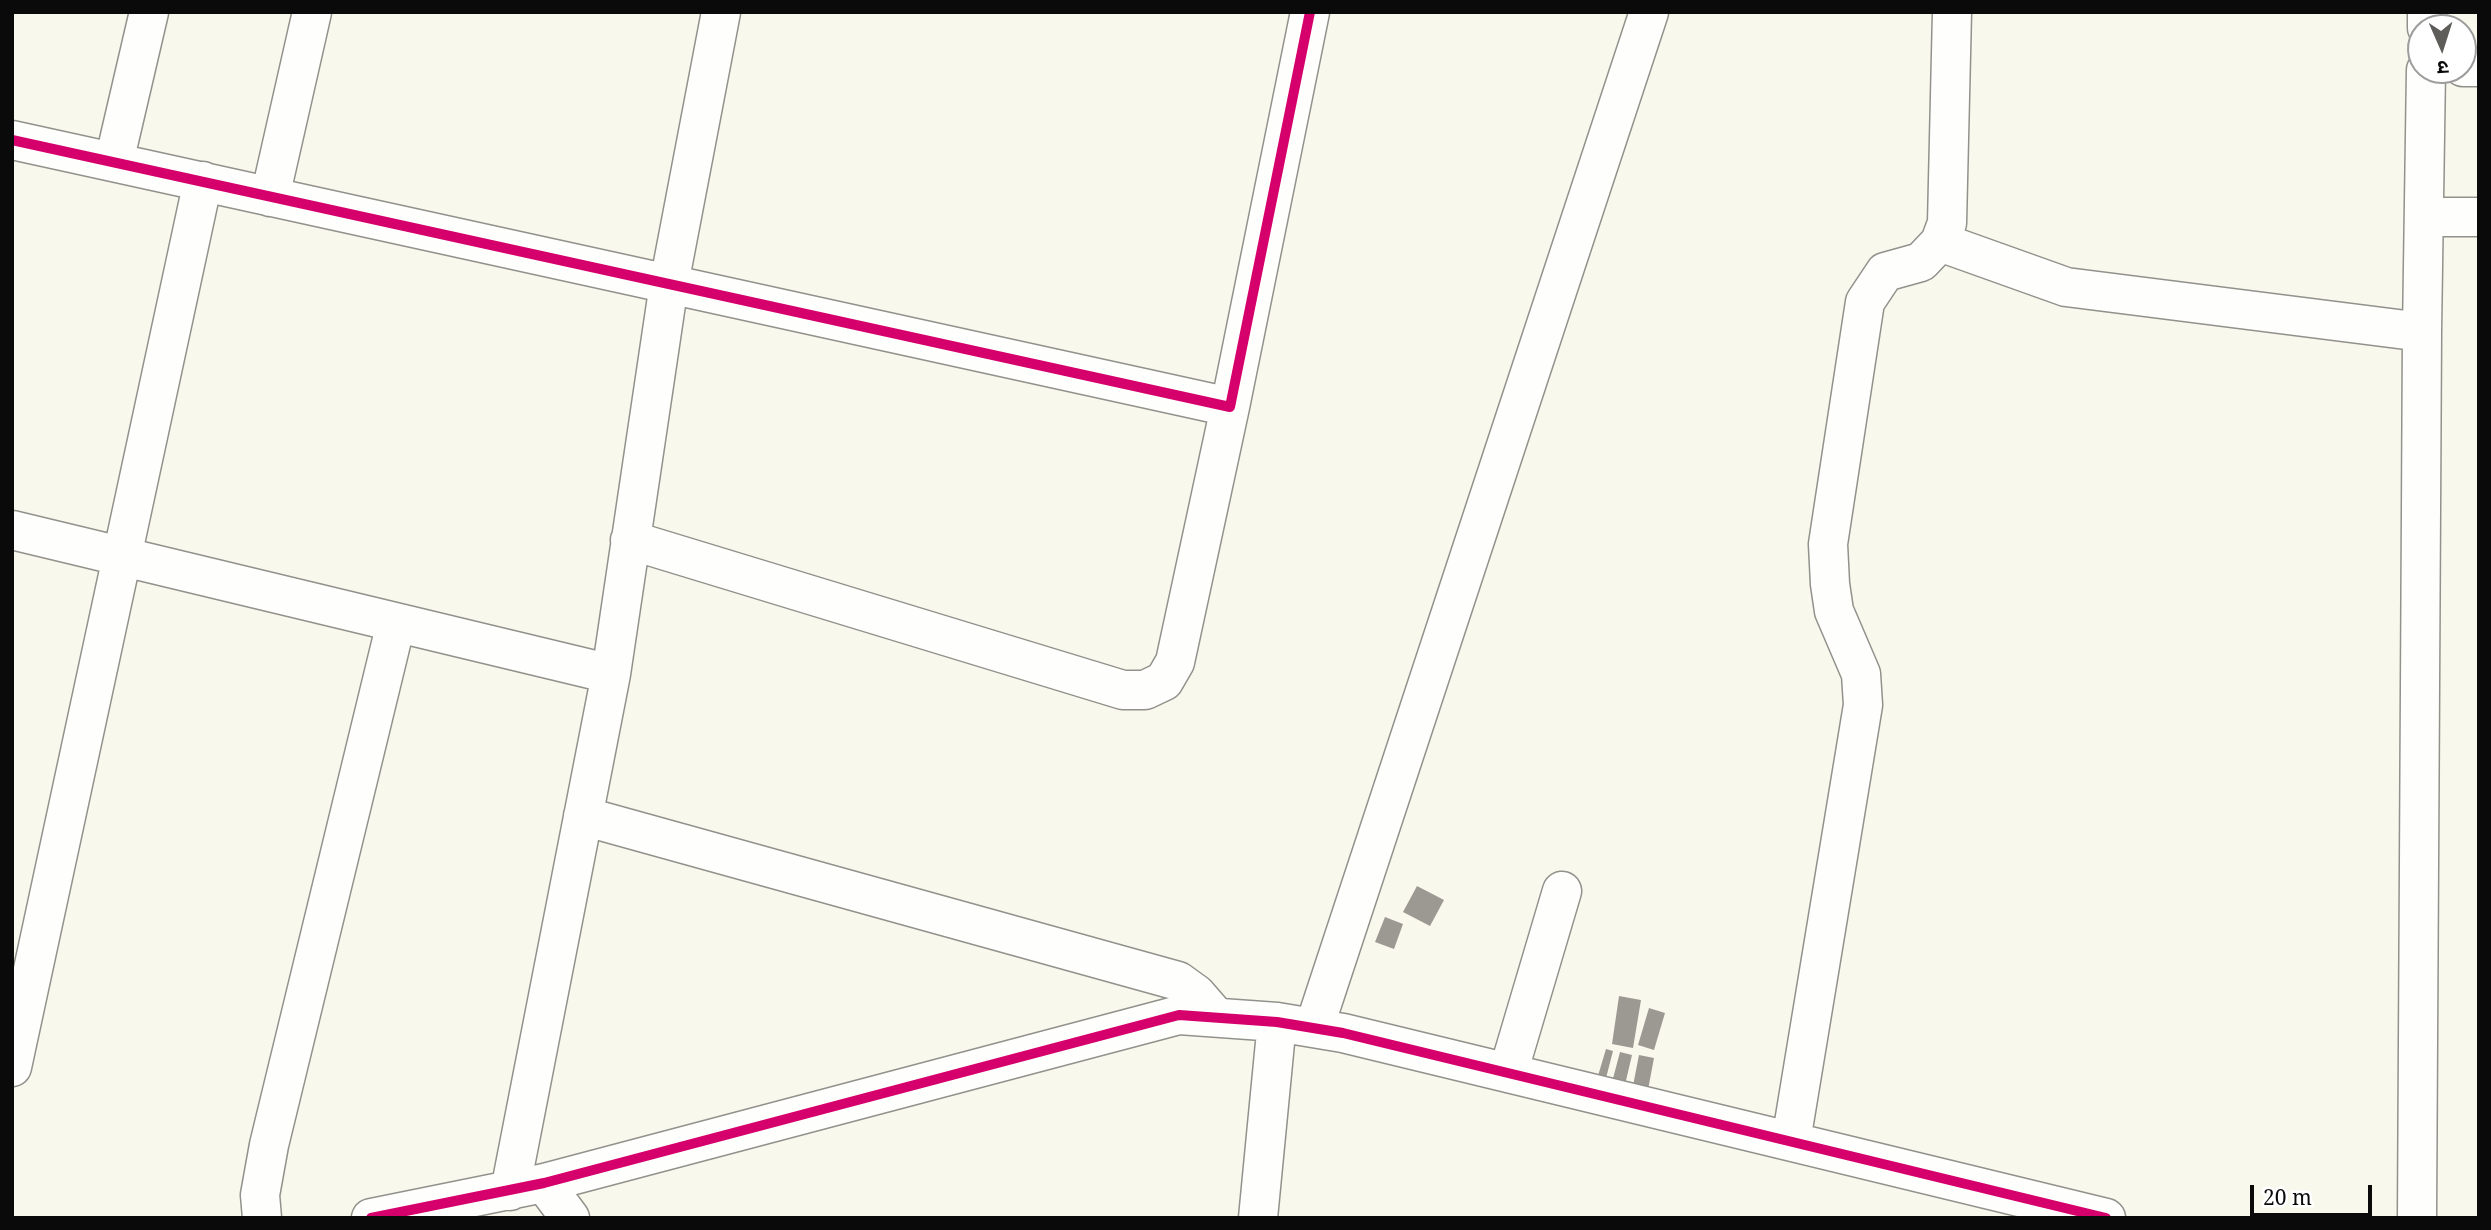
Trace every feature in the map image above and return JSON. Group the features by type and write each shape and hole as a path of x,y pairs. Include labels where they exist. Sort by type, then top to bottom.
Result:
{"street":[{"path":"114,162 149,12"},
{"path":"271,197 312,12"},
{"path":"527,1187 583,816 611,674 668,284 721,12"},
{"path":"630,540 1123,691 1145,690 1164,681 1175,662 1310,12"},
{"path":"1314,1028 1649,12"},
{"path":"1791,1141 1863,705 1861,674 1834,611 1828,544 1865,302 1885,272 1921,262 1940,242 1947,223 1952,12"},
{"path":"2417,1218 2422,332 2427,84"},
{"path":"12,139 1230,407"},
{"path":"12,1067 203,181"},
{"path":"2424,217 2479,217"},
{"path":"1940,242 2067,287 2422,332"},
{"path":"12,530 611,674"},
{"path":"262,1218 260,1195 269,1145 396,623"},
{"path":"583,816 1178,981 1196,994 1216,1017"},
{"path":"1508,1073 1562,891"},
{"path":"371,1218 527,1187 1179,1014 1277,1022 1343,1033 2106,1218"},
{"path":"1258,1218 1277,1022"},
{"path":"527,1187 570,1218"}],"building":[{"path":"1417,886 1444,900 1430,926 1403,912"},
{"path":"1385,917 1403,924 1394,949 1375,942"},
{"path":"1619,996 1641,1000 1633,1048 1612,1044"},
{"path":"1649,1008 1665,1013 1654,1050 1638,1045"},
{"path":"1606,1049 1613,1051 1605,1082 1597,1079"},
{"path":"1620,1052 1632,1055 1624,1089 1611,1086"},
{"path":"1639,1055 1654,1058 1647,1095 1632,1091"}],"cycle path":[{"path":"12,140 1230,407 1310,12"},
{"path":"371,1218 544,1183 1179,1015 1277,1022 1343,1033 2106,1218"}]}
